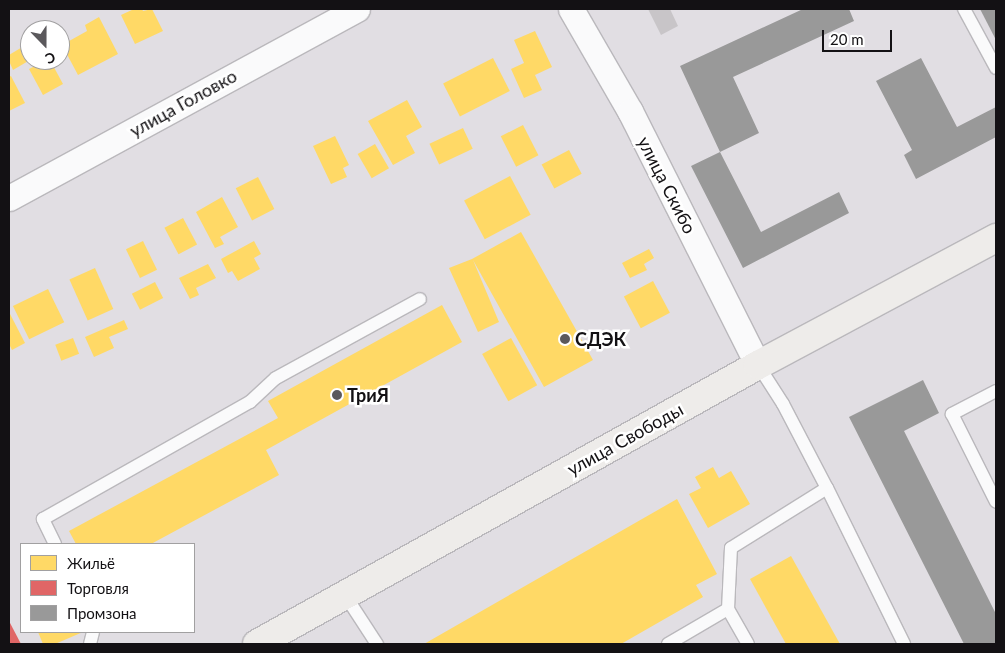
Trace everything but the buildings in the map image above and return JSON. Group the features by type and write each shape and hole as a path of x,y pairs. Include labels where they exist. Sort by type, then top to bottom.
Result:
{"main road":[{"name":"улица Свободы","path":"257,644 758,365 996,238"}],"street":[{"name":"улица Головко","path":"9,198 357,9"},
{"name":"улица Скибо","path":"571,9 630,111 758,365"}],"lane":[{"path":"964,9 996,68"},
{"path":"54,543 42,519 250,402 276,378 420,299"},
{"path":"758,365 783,404 827,488 904,644"},
{"path":"996,391 952,414 996,502"},
{"path":"748,644 728,609 731,548 827,488"},
{"path":"345,595 377,644"},
{"path":"668,644 728,609"}],"place":[{"name":"СДЭК","path":"565,339"},
{"name":"ТриЯ","path":"337,395"}]}
